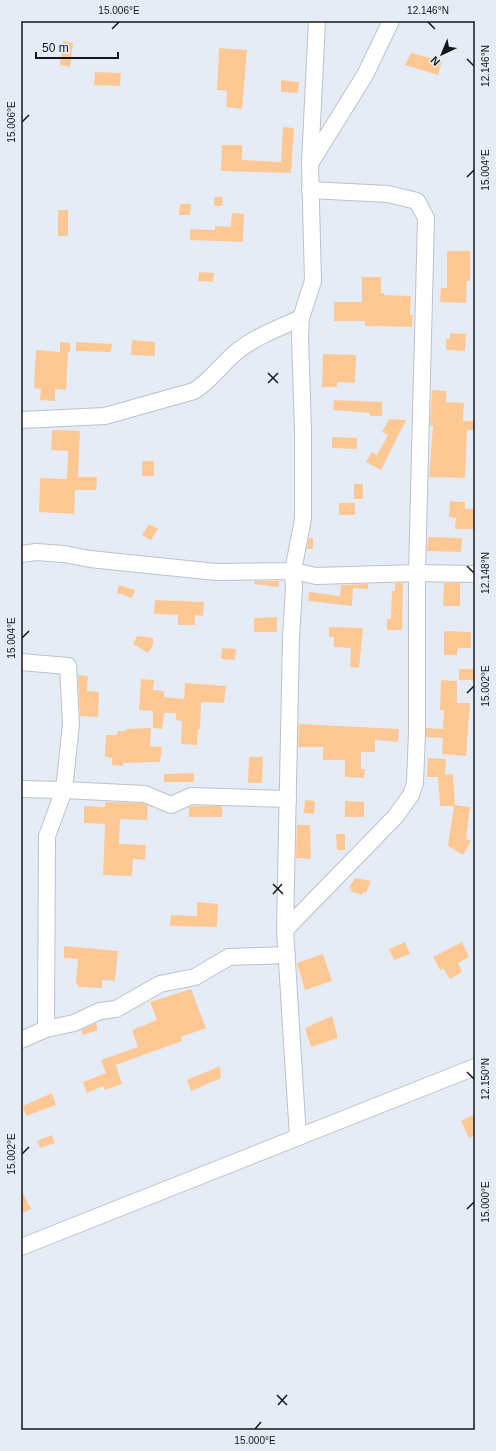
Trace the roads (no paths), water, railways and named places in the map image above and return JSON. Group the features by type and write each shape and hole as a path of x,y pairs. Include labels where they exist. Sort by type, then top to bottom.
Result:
{"street":[{"path":"298,1136 285,930 291,637 294,589 293,571 303,519 301,318 313,281 310,163 317,21"},
{"path":"310,163 365,75 391,21"},
{"path":"285,930 395,817 412,795 415,783 417,733 417,573 426,218 417,202 388,194 310,190"},
{"path":"21,420 105,416 194,391 203,385 236,353 250,343 301,318"},
{"path":"21,554 36,552 64,554 90,559 216,572 293,571 316,576 417,573 475,574"},
{"path":"21,662 68,666 71,724 64,790 47,836 46,1029"},
{"path":"21,789 144,794 172,805 191,796 288,799"},
{"path":"21,1040 46,1029 74,1023 100,1011 116,1009 160,984 195,977 229,957 286,955"},
{"path":"21,1247 475,1067"}]}
